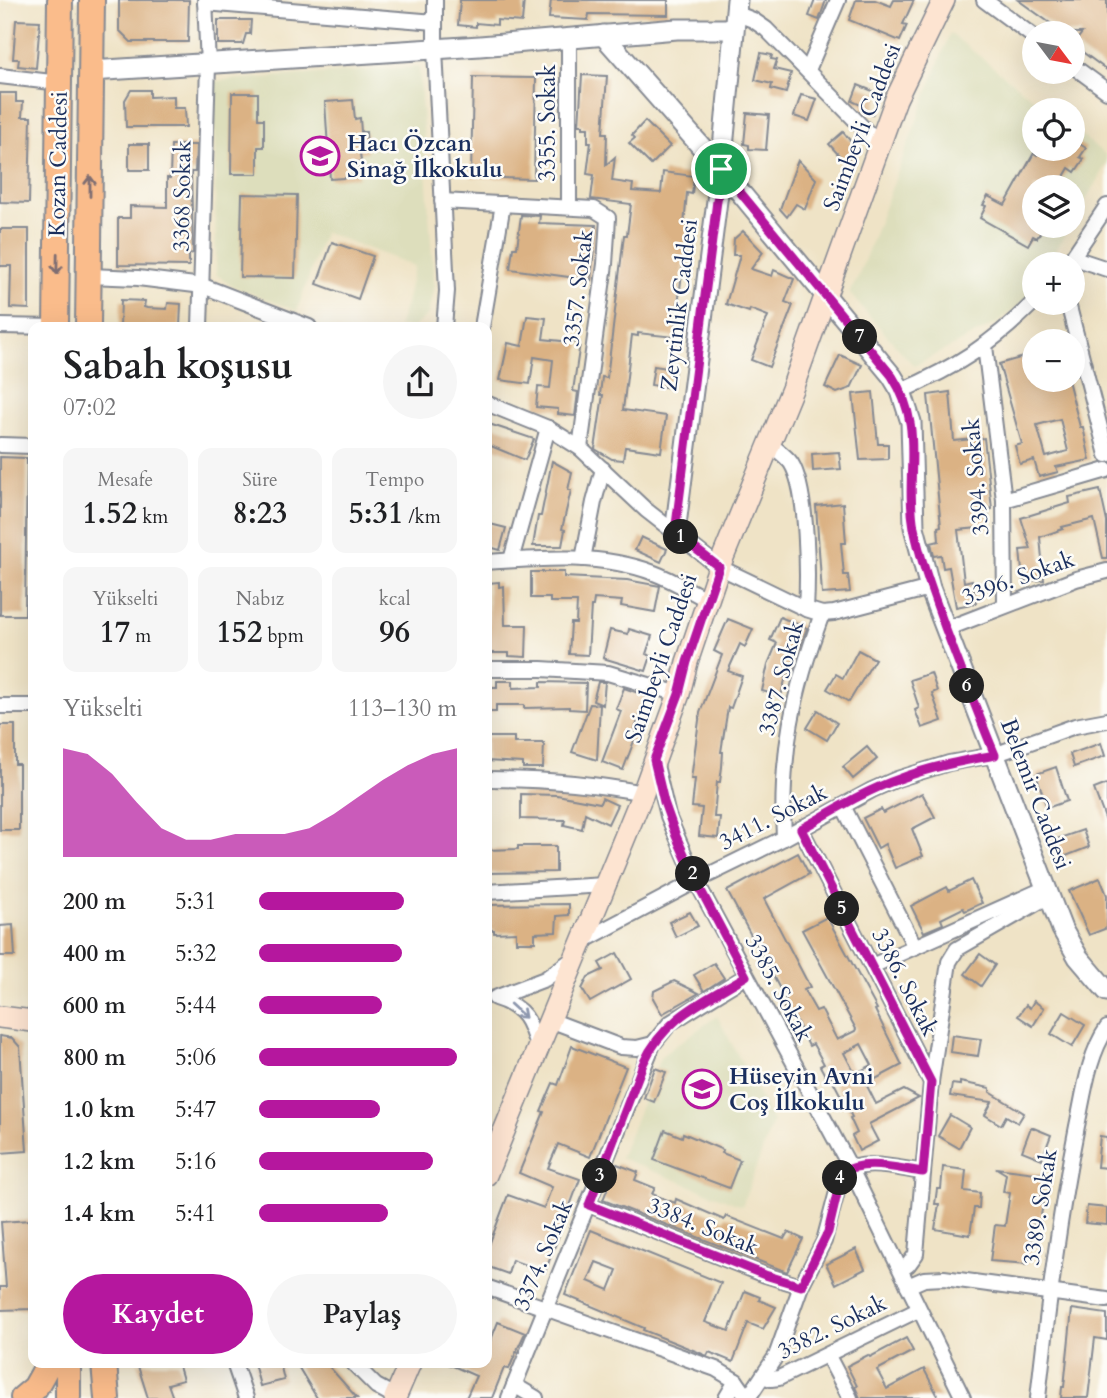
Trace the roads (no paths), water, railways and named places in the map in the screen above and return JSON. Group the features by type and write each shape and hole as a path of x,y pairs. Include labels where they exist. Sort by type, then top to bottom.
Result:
{"highway":[{"name":"Kozan Caddesi","path":"56,322 60,0"},
{"name":"Kozan Caddesi","path":"88,322 92,0"},
{"path":"23,1398 35,1388 46,1368"},
{"path":"68,1368 68,1398"},
{"path":"104,1368 107,1398"}],"main road":[{"name":"Saimbeyli Caddesi","path":"492,1160 643,793 679,694 719,567 771,444 827,297 896,99 944,0"},
{"path":"0,1017 28,1020"},
{"path":"396,1397 408,1368"}],"street":[{"path":"435,0 447,291 444,322"},
{"path":"808,71 838,0"},
{"path":"984,0 1022,28"},
{"path":"205,1 435,22"},
{"name":"3368 Sokak","path":"200,322 208,65 205,1"},
{"path":"90,71 569,39 677,29 735,14 753,20 766,29 880,145"},
{"name":"Zeytinlik Caddesi","path":"675,533 721,169 735,14"},
{"name":"Belemir Caddesi","path":"603,35 721,169 901,391 911,422 914,527 930,588 1069,943 1087,970 1107,991"},
{"name":"3355. Sokak","path":"569,39 569,207"},
{"path":"1085,75 1107,91"},
{"path":"0,76 60,83"},
{"name":"3357. Sokak","path":"442,201 569,207 601,212 608,218 580,448"},
{"path":"483,322 503,204"},
{"path":"1077,252 1107,206"},
{"path":"1085,264 1107,269"},
{"path":"89,276 138,278 203,286 296,322"},
{"path":"901,391 943,372 985,346 1022,313"},
{"path":"1071,315 1107,455"},
{"path":"0,327 28,327"},
{"name":"3394. Sokak","path":"985,346 1004,500 1005,605"},
{"path":"492,405 548,428 580,448 646,510 719,567 806,609 822,614 872,605 930,588"},
{"path":"511,561 548,428"},
{"path":"771,444 790,463 796,476 804,537 806,609"},
{"path":"0,446 28,446"},
{"path":"583,559 603,469"},
{"path":"1004,500 1107,470"},
{"path":"492,562 583,559 626,565 654,573 708,600"},
{"name":"3396. Sokak","path":"946,629 1005,605 1107,570"},
{"name":"3387. Sokak","path":"784,838 783,792 790,715 822,614"},
{"path":"492,669 608,673 679,694"},
{"path":"0,706 28,706"},
{"name":"3411. Sokak","path":"492,998 545,979 578,950 696,881 784,838 872,790 949,763 995,755 1074,726 1107,720"},
{"name":"3385. Sokak","path":"654,760 672,827 696,881 850,1167 963,1398"},
{"path":"492,779 566,782 643,793"},
{"path":"843,806 915,947"},
{"name":"3386. Sokak","path":"801,829 931,1082"},
{"path":"492,892 605,885"},
{"path":"872,966 1047,892"},
{"path":"901,1268 908,1265 916,1254 931,1082 946,974 952,955 957,949 1047,892"},
{"name":"3374. Sokak","path":"512,1391 653,1044 670,1023 746,976"},
{"path":"492,998 513,1004 525,1015 538,1049"},
{"path":"550,1020 621,1047 638,1048 653,1044"},
{"name":"3389. Sokak","path":"1038,1398 1050,1292 1070,1160 1084,1092 1098,1045 1107,1028"},
{"path":"492,1289 716,1369 736,1381 748,1398 776,1356 801,1286 828,1232 842,1173 850,1167 866,1166 923,1172"},
{"name":"3384. Sokak","path":"589,1205 765,1275 801,1286"},
{"path":"908,1286 934,1278 1107,1300"},
{"name":"3382. Sokak","path":"763,1376 779,1378 918,1310"},
{"path":"828,1356 850,1398"},
{"path":"236,1368 246,1398"},
{"path":"358,1368 376,1386 396,1397"},
{"path":"726,1398 736,1381"},
{"path":"512,1391 536,1398"}],"place":[{"name":"Hacı Özcan Sinağ İlkokulu","path":"320,156"},
{"name":"Hüseyin Avni Coş İlkokulu","path":"702,1089"}]}
